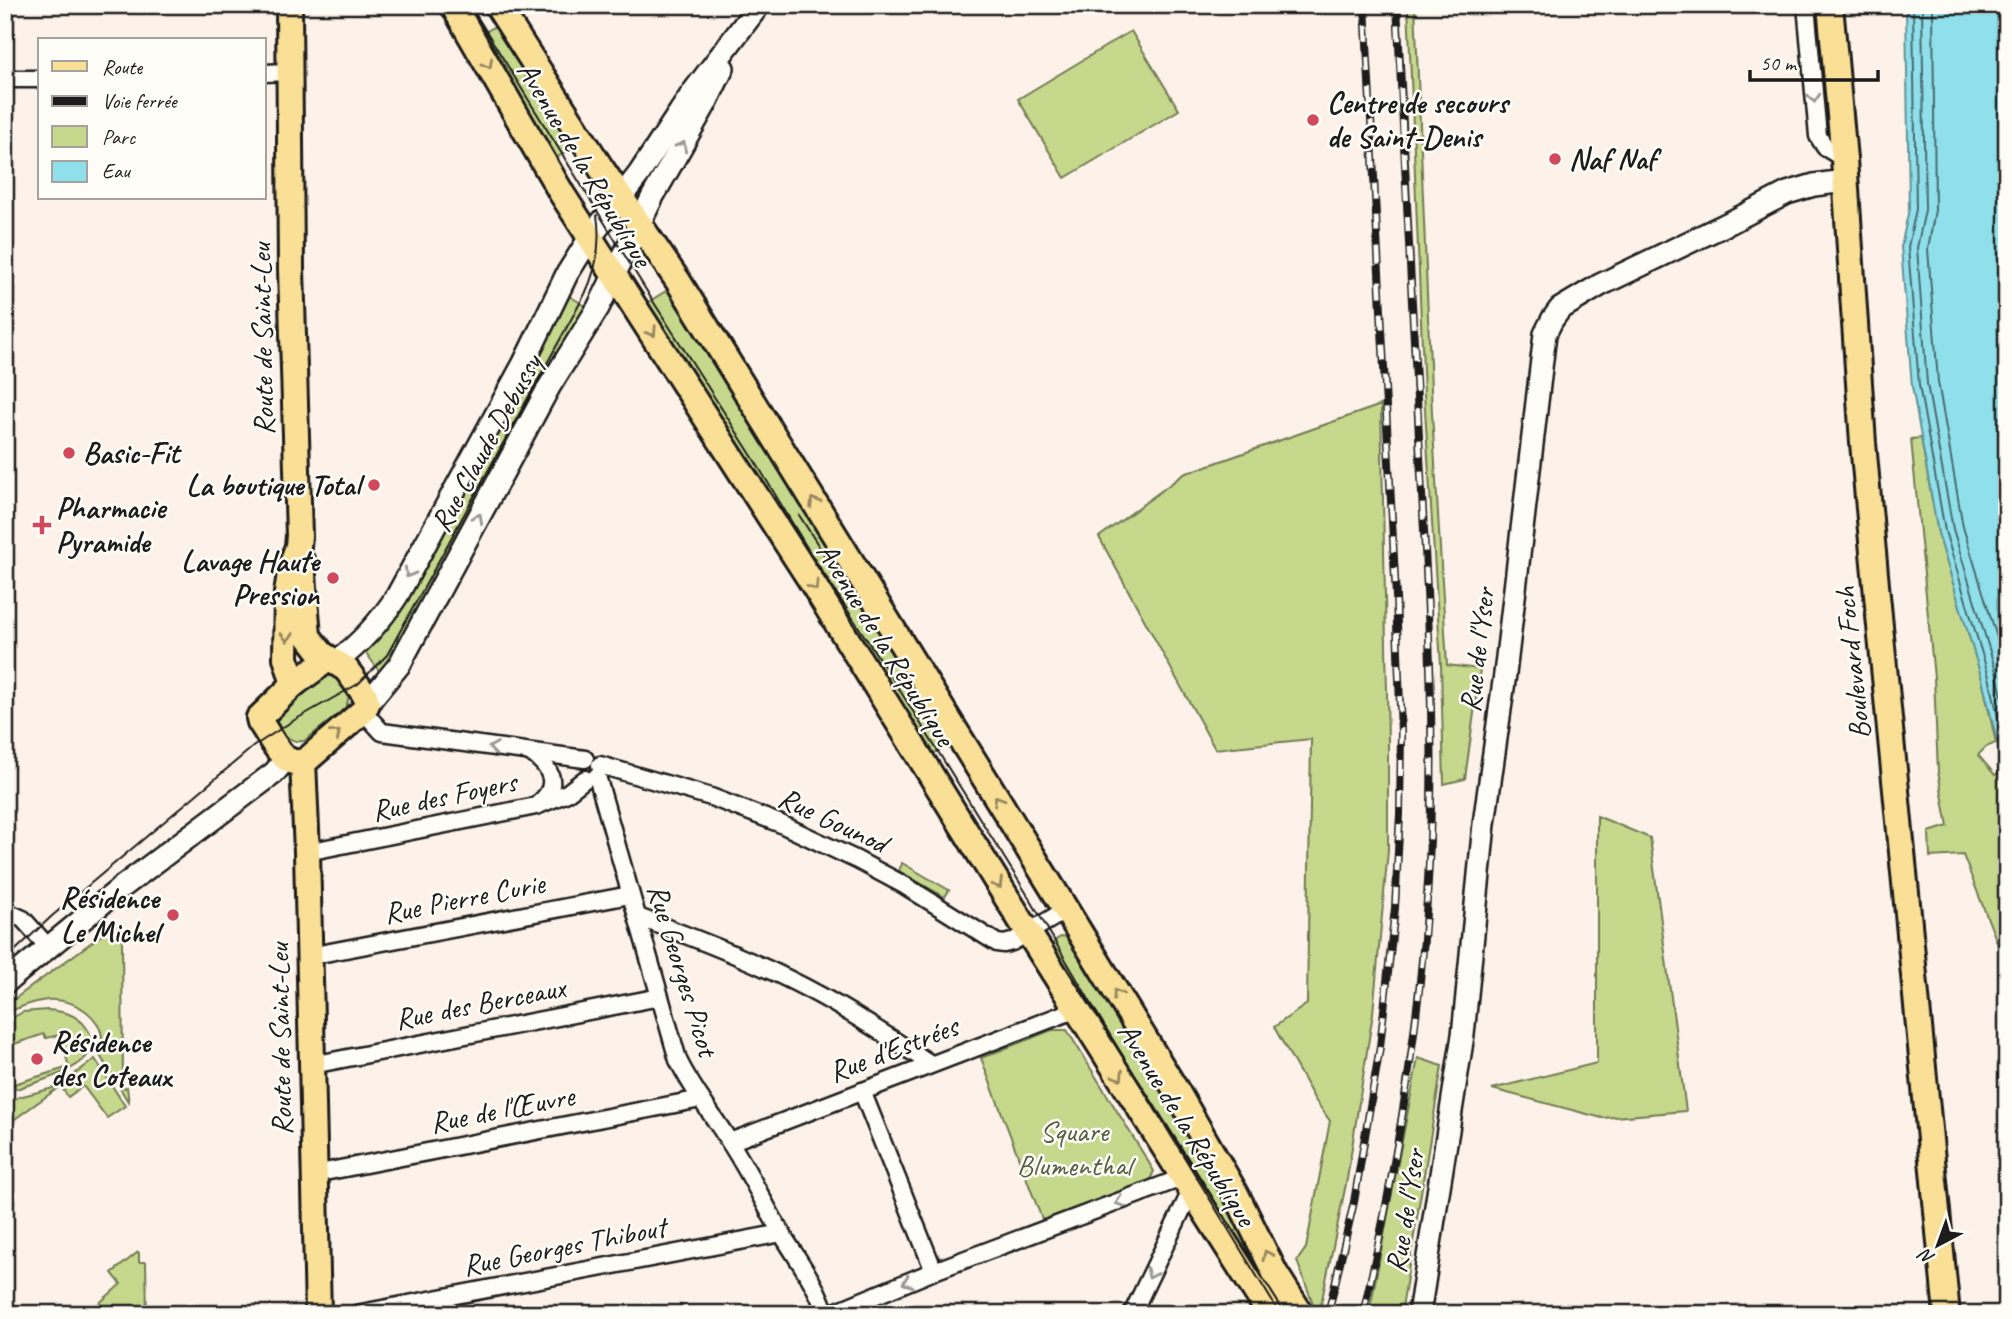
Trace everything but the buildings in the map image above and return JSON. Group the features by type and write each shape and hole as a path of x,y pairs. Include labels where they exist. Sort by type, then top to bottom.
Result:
{"main road":[{"name":"Route de Saint-Leu","path":"289,5 298,546 302,561 307,634 332,661 346,669 365,695 365,707"},
{"name":"Avenue de la République","path":"453,5 555,183 803,569 1028,932 1270,1314"},
{"name":"Avenue de la République","path":"497,5 601,169 627,190 644,214 678,281 1176,1090 1236,1194 1275,1273 1301,1314"},
{"name":"Boulevard Foch","path":"1830,5 1874,572 1947,1314"},
{"name":"Route de Saint-Leu","path":"294,684 286,658 286,593 298,546"},
{"path":"332,661 294,684 260,718 260,722 294,760 365,707"},
{"name":"Route de Saint-Leu","path":"294,760 307,852 318,1314"}],"street":[{"path":"745,23 759,5"},
{"path":"1806,5 1818,136 1844,170"},
{"name":"Rue Claude Debussy","path":"332,661 355,648 383,617 397,596 524,363 567,274 590,237 627,190 693,92 745,23"},
{"name":"Rue Claude Debussy","path":"365,707 400,664 549,387 598,308 644,214 706,103 745,23"},
{"path":"266,73 290,72"},
{"path":"5,79 38,79"},
{"name":"Rue de l'Yser","path":"1419,1314 1462,1035 1484,824 1505,674 1545,334 1560,309 1600,285 1787,193 1814,185 1844,170"},
{"name":"Rue Gounod","path":"365,707 382,732 531,753 711,797 781,824 857,860 904,885 997,943 1009,943 1028,932"},
{"path":"531,753 544,764 551,786 547,795 536,806"},
{"path":"5,983 122,887 294,760"},
{"name":"Rue des Foyers","path":"307,852 536,806 567,793 592,770"},
{"name":"Rue Georges Picot","path":"592,770 638,917 678,1060 730,1143 828,1314"},
{"name":"Rue Pierre Curie","path":"309,956 630,895"},
{"path":"1028,932 1066,910"},
{"path":"5,911 23,919 48,947"},
{"path":"638,917 743,958 820,995 931,1065"},
{"name":"Rue des Berceaux","path":"312,1065 660,997"},
{"name":"Rue d'Estrées","path":"730,1143 1077,1009"},
{"path":"862,1091 934,1271"},
{"name":"Rue de l'Œuvre","path":"314,1174 701,1099"},
{"path":"828,1314 934,1271 1187,1184"},
{"path":"1132,1314 1187,1184"},
{"name":"Rue Georges Thibout","path":"356,1314 782,1233"}],"green space":[{"path":"1408,5 1415,5 1432,413 1447,665 1480,669 1465,779 1444,784 1441,665 1424,394"},
{"path":"500,23 576,145 552,161 521,97 482,34"},
{"path":"1131,31 1179,110 1065,178 1018,99"},
{"path":"674,286 955,741 928,757 693,375 645,304"},
{"path":"566,294 589,308 382,675 364,650"},
{"path":"1381,405 1388,850 1373,1013 1347,1179 1317,1314 1297,1261 1306,1248 1330,1121 1315,1100 1274,1027 1307,1004 1311,739 1215,749 1099,537 1184,474"},
{"path":"1921,438 1938,533 1982,679 1996,743 1986,747 1978,755 1995,775 2004,771 2007,782 2007,968 1963,855 1930,857 1929,832 1948,826 1938,772 1934,678 1911,439"},
{"path":"326,675 335,676 343,684 348,696 347,705 304,741 292,740 279,727 278,708"},
{"path":"1597,816 1650,838 1686,1111 1602,1118 1492,1089 1597,1063"},
{"path":"902,863 949,890 945,897 899,871"},
{"path":"115,925 122,937 123,1088 127,1087 129,1103 99,1054 102,1042 96,1022 80,1007 58,1000 47,1000 5,1014 5,1006"},
{"path":"1065,936 1075,941 1295,1314 1276,1314 1052,948 1056,940"},
{"path":"47,1010 69,1014 78,1019 86,1027 92,1040 90,1051 70,1069 16,1089 14,1084 69,1067 60,1035 46,1038 44,1034 5,1047 5,1022 23,1012"},
{"name":"Square Blumenthal","path":"1052,1030 1067,1030 1154,1171 1149,1182 1043,1222 981,1058"},
{"path":"1418,1058 1442,1066 1401,1314 1369,1314"},
{"path":"95,1059 125,1106 107,1118 83,1086 68,1097 60,1085"},
{"path":"58,1088 5,1126 5,1105 19,1097"},
{"path":"138,1252 139,1262 146,1262 147,1314 87,1314 121,1284 112,1273"}],"water":[{"path":"1906,5 2007,5 2007,782 1982,679 1938,533 1912,386 1901,247 1909,209"}],"tram line":[{"path":"470,5 809,551 1030,899 1280,1314"},
{"path":"5,960 52,916 254,746 358,684 387,655 585,294 597,255 597,215"},
{"path":"799,515 850,595"}],"railway":[{"path":"1328,1314 1354,1202 1380,1047 1395,908 1400,814 1401,733 1396,597 1365,5"},
{"path":"1363,1314 1387,1202 1414,1033 1426,920 1431,817 1429,632 1397,5"}],"place":[{"name":"Centre de secours de Saint-Denis","path":"1313,120"},
{"name":"Naf Naf","path":"1555,159"},
{"name":"Basic-Fit","path":"69,453"},
{"name":"La boutique Total","path":"374,485"},
{"name":"Pharmacie Pyramide","path":"42,525"},
{"name":"Lavage Haute Pression","path":"333,578"},
{"name":"Résidence Le Michel","path":"173,915"},
{"name":"Résidence des Coteaux","path":"37,1059"}]}
